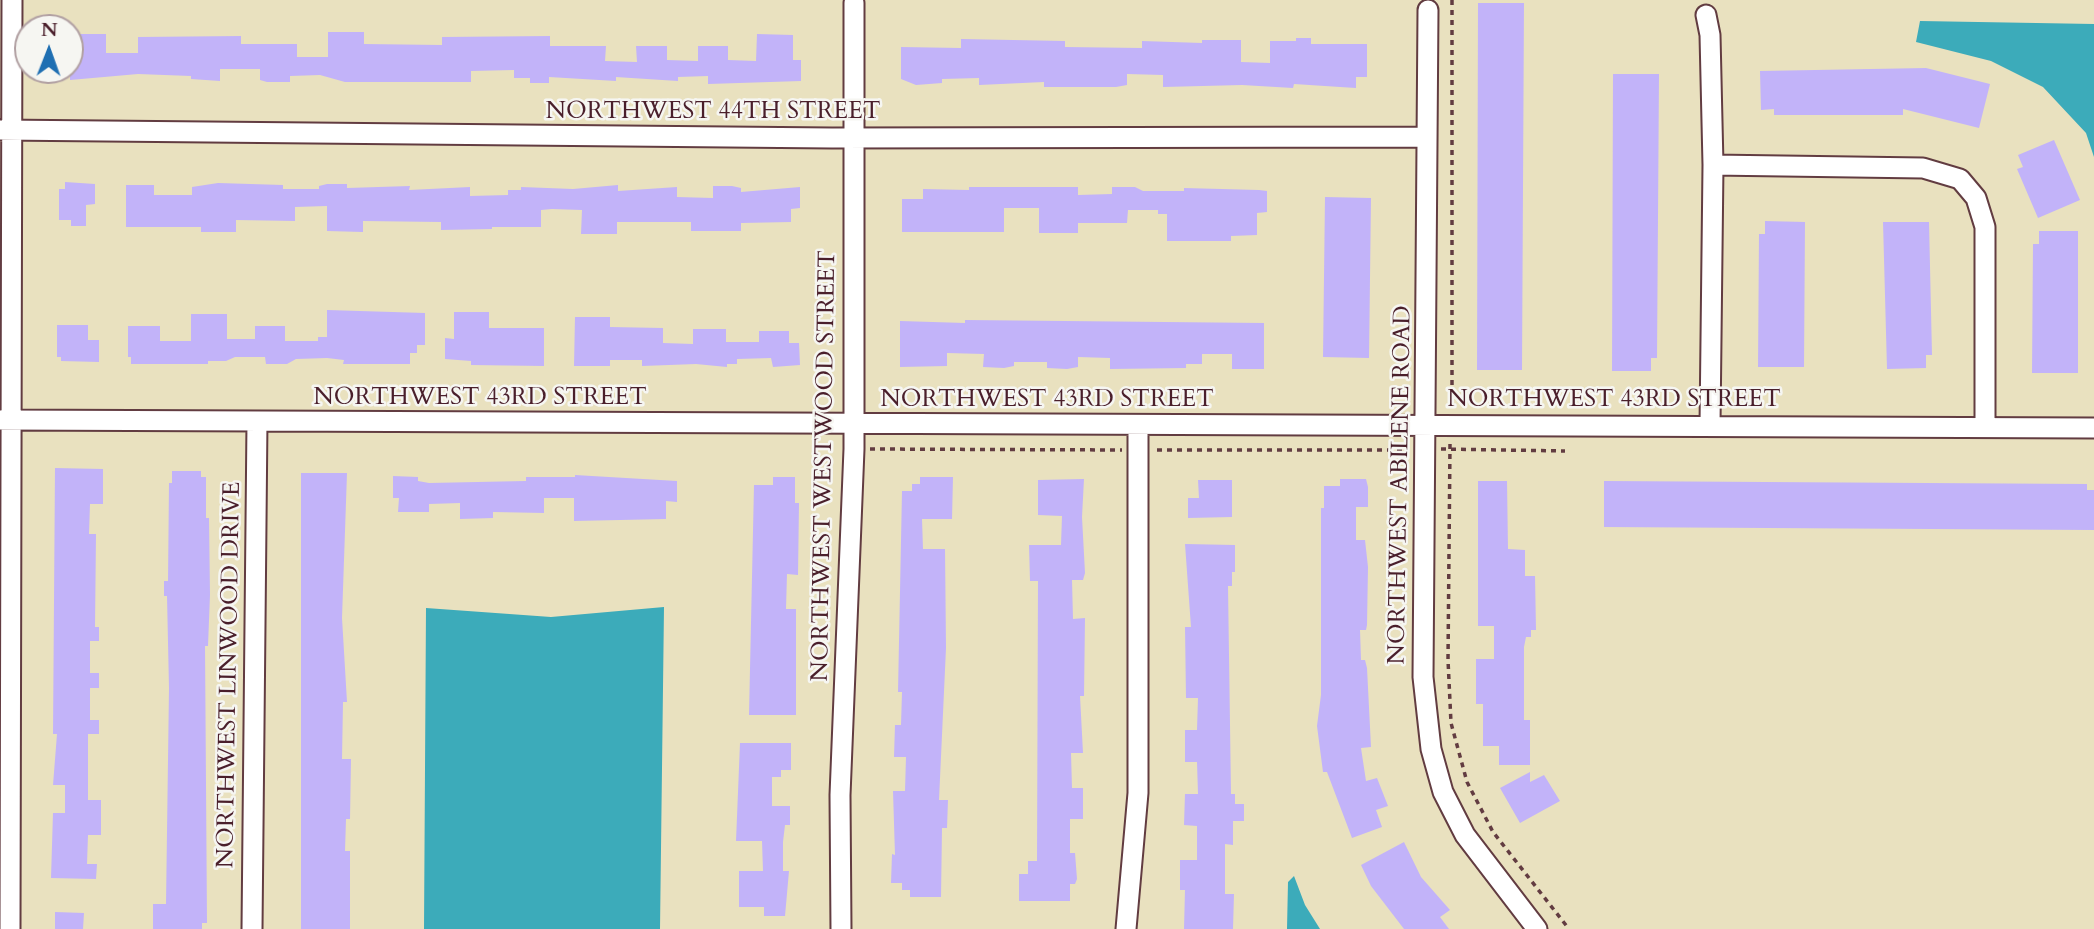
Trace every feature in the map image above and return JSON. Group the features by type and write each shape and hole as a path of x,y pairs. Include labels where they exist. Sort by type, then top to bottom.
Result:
{"street":[{"path":"10,929 6,420 7,130 12,0"},
{"name":"NORTHWEST WESTWOOD STREET","path":"841,929 840,795 854,449 854,3"},
{"name":"NORTHWEST ABILENE ROAD","path":"1429,10 1423,677 1432,749 1443,792 1465,835 1536,929"},
{"path":"1706,15 1713,165 1710,425"},
{"name":"NORTHWEST 44TH STREET","path":"7,130 855,138 1426,137"},
{"path":"1713,165 1923,168 1960,179 1976,198 1985,227 1985,427"},
{"name":"NORTHWEST 43RD STREET","path":"6,420 1138,425 1426,423 2094,428"},
{"name":"NORTHWEST LINWOOD DRIVE","path":"253,929 257,421"},
{"path":"1126,929 1138,793 1138,425"}],"path":[{"path":"1452,0 1452,424 1449,449 1448,660 1451,723 1467,782 1493,832 1569,929"},
{"path":"854,449 1564,451"}],"water":[{"path":"1920,21 2094,24 2094,157 2086,133 2043,87 1991,61 1916,42"},
{"path":"664,607 660,929 424,929 426,608 551,617"},
{"path":"1294,876 1305,905 1320,929 1287,929 1288,882"}],"building":[{"path":"1478,3 1524,3 1522,370 1477,370"},
{"path":"328,32 364,32 364,44 442,45 442,37 550,36 550,46 606,46 605,61 637,62 636,46 667,46 667,60 698,61 698,46 728,46 728,60 756,61 757,34 793,35 793,60 801,60 801,81 708,84 708,76 678,77 678,81 549,77 549,83 530,83 530,78 514,78 514,70 471,71 471,82 345,82 320,75 290,76 290,82 267,82 260,80 260,69 220,69 220,81 191,79 191,76 138,74 84,79 84,34 106,34 106,53 138,53 138,37 241,36 241,44 297,44 297,57 328,57"},
{"path":"1296,38 1311,38 1311,44 1367,44 1367,77 1356,77 1356,88 1294,84 1293,88 1242,85 1163,87 1163,75 1127,74 1127,85 1116,87 1044,87 1044,82 979,85 979,78 942,79 942,83 916,85 901,79 901,47 961,48 961,39 1065,41 1065,47 1142,48 1142,41 1202,43 1202,40 1241,40 1241,62 1270,63 1270,41 1296,41"},
{"path":"1926,68 1990,84 1979,128 1903,109 1903,115 1774,115 1774,109 1761,110 1760,71"},
{"path":"1613,74 1659,74 1657,358 1651,358 1651,371 1612,371"},
{"path":"2054,140 2080,200 2038,218 2017,169 2023,167 2018,155"},
{"path":"65,182 95,184 95,204 86,205 86,226 71,226 71,220 59,220 59,189 65,189"},
{"path":"218,183 283,185 283,189 319,189 319,186 327,184 347,184 347,188 410,186 409,190 470,187 470,196 508,195 508,190 521,190 521,187 573,189 618,185 618,191 677,187 677,197 713,198 713,186 732,186 741,188 741,192 800,187 800,208 791,209 791,222 741,223 741,231 691,231 691,222 617,222 617,234 581,234 582,210 552,209 541,210 541,227 441,230 441,222 363,221 363,232 327,231 327,206 295,207 295,221 236,220 236,232 201,232 201,227 126,227 126,185 154,185 154,195 192,195 192,187"},
{"path":"969,187 1078,187 1078,195 1112,194 1112,187 1135,187 1143,191 1184,191 1184,188 1259,190 1267,191 1267,212 1257,213 1257,235 1231,236 1231,241 1167,241 1167,214 1158,214 1158,210 1128,210 1127,223 1078,223 1078,233 1039,233 1039,208 1004,208 1004,232 902,232 902,199 923,199 923,189 969,190"},
{"path":"1325,197 1371,198 1369,358 1323,357"},
{"path":"1765,221 1805,222 1804,367 1758,367 1759,234 1765,234"},
{"path":"1883,222 1929,222 1932,355 1926,355 1926,368 1887,369"},
{"path":"2039,231 2078,231 2078,373 2032,373 2033,244 2039,244"},
{"path":"327,310 425,313 425,345 417,345 417,353 410,353 410,364 343,364 344,360 327,358 266,364 265,357 235,357 226,361 208,361 208,364 131,364 131,357 128,357 128,326 160,326 160,341 191,341 191,314 227,314 227,339 255,339 255,326 285,326 285,341 318,341 318,337 327,337"},
{"path":"454,312 489,312 489,328 544,328 544,366 471,365 471,361 445,359 445,338 454,339"},
{"path":"575,317 610,317 610,327 663,328 663,343 693,344 693,329 726,329 726,342 759,342 759,331 789,331 789,343 799,343 800,365 773,367 771,358 737,359 737,364 727,364 727,367 696,364 642,366 642,360 610,360 610,366 574,366"},
{"path":"965,320 1264,323 1264,369 1232,369 1232,354 1202,354 1202,364 1186,364 1186,368 1110,369 1110,358 1078,357 1078,367 1067,369 1047,368 1047,362 1014,362 1014,366 1004,368 983,367 984,354 947,353 947,366 900,367 900,321 965,323"},
{"path":"57,325 88,325 88,340 99,340 99,362 61,361 61,357 57,357"},
{"path":"55,468 103,469 103,504 90,504 89,534 96,534 95,627 99,627 99,641 90,641 90,673 99,673 99,688 90,688 90,720 99,720 99,734 88,734 88,800 101,800 101,835 88,835 87,864 97,864 96,879 51,878 53,813 65,813 65,785 53,785 57,734 53,734"},
{"path":"172,471 201,471 201,477 206,477 206,518 209,518 210,595 208,646 205,646 207,923 202,923 202,929 153,929 153,904 166,904 169,688 167,596 164,596 164,581 168,581 169,483 172,483"},
{"path":"301,473 347,473 342,618 347,702 343,702 342,759 351,759 350,819 346,819 345,851 350,851 350,929 301,929"},
{"path":"575,475 677,481 677,502 666,501 666,519 574,521 574,498 544,498 544,513 493,512 493,518 460,519 460,503 429,504 429,512 398,512 399,498 393,498 393,476 418,477 418,481 429,483 526,481 526,477"},
{"path":"773,477 795,477 795,503 799,503 798,575 787,574 786,609 796,609 796,715 749,715 754,485 773,485"},
{"path":"920,477 953,477 952,519 922,519 923,549 945,549 946,648 939,800 948,800 947,828 942,828 941,897 910,897 910,890 902,890 902,883 891,883 892,854 895,855 893,791 905,791 906,757 894,757 895,725 901,725 902,692 898,692 902,491 912,491 912,484 920,484"},
{"path":"1084,479 1082,517 1085,573 1083,580 1072,580 1073,619 1085,618 1084,696 1080,696 1083,753 1071,753 1072,788 1083,788 1083,819 1070,819 1070,853 1075,853 1077,879 1075,884 1070,884 1070,901 1019,901 1019,874 1028,874 1028,861 1037,861 1038,581 1030,581 1029,545 1061,545 1062,516 1038,515 1038,480"},
{"path":"1340,479 1366,479 1368,487 1368,507 1356,507 1356,540 1365,540 1368,567 1367,625 1366,630 1360,630 1361,660 1365,660 1367,668 1371,747 1361,748 1366,781 1377,778 1388,806 1376,810 1382,827 1352,838 1327,772 1323,772 1317,726 1321,695 1321,508 1324,508 1324,486 1340,486"},
{"path":"1198,480 1232,480 1232,517 1188,518 1188,498 1199,498"},
{"path":"1478,481 1507,481 1508,549 1525,550 1525,576 1535,576 1536,630 1531,630 1531,637 1526,637 1524,647 1524,720 1530,720 1530,765 1499,765 1499,746 1483,746 1483,704 1476,704 1476,659 1494,659 1494,626 1478,626"},
{"path":"1604,481 2087,484 2087,490 2094,490 2094,530 1604,527"},
{"path":"1185,544 1235,545 1235,572 1232,572 1232,586 1228,586 1231,794 1235,794 1235,804 1244,804 1244,821 1233,821 1233,845 1225,844 1225,894 1234,894 1233,929 1184,929 1185,890 1180,890 1180,860 1197,860 1197,826 1184,825 1185,794 1198,794 1197,762 1185,762 1185,730 1197,730 1198,698 1186,698 1185,627 1191,627"},
{"path":"740,743 791,743 791,770 781,770 781,777 772,777 772,806 790,806 790,825 785,825 783,842 783,871 789,871 785,916 764,916 764,907 739,907 739,871 763,871 762,841 736,841"},
{"path":"1530,772 1530,782 1544,775 1560,801 1520,823 1500,788"},
{"path":"1404,842 1421,877 1450,910 1440,917 1449,929 1404,929 1371,886 1361,865"},
{"path":"55,912 84,913 83,929 55,929"}]}
